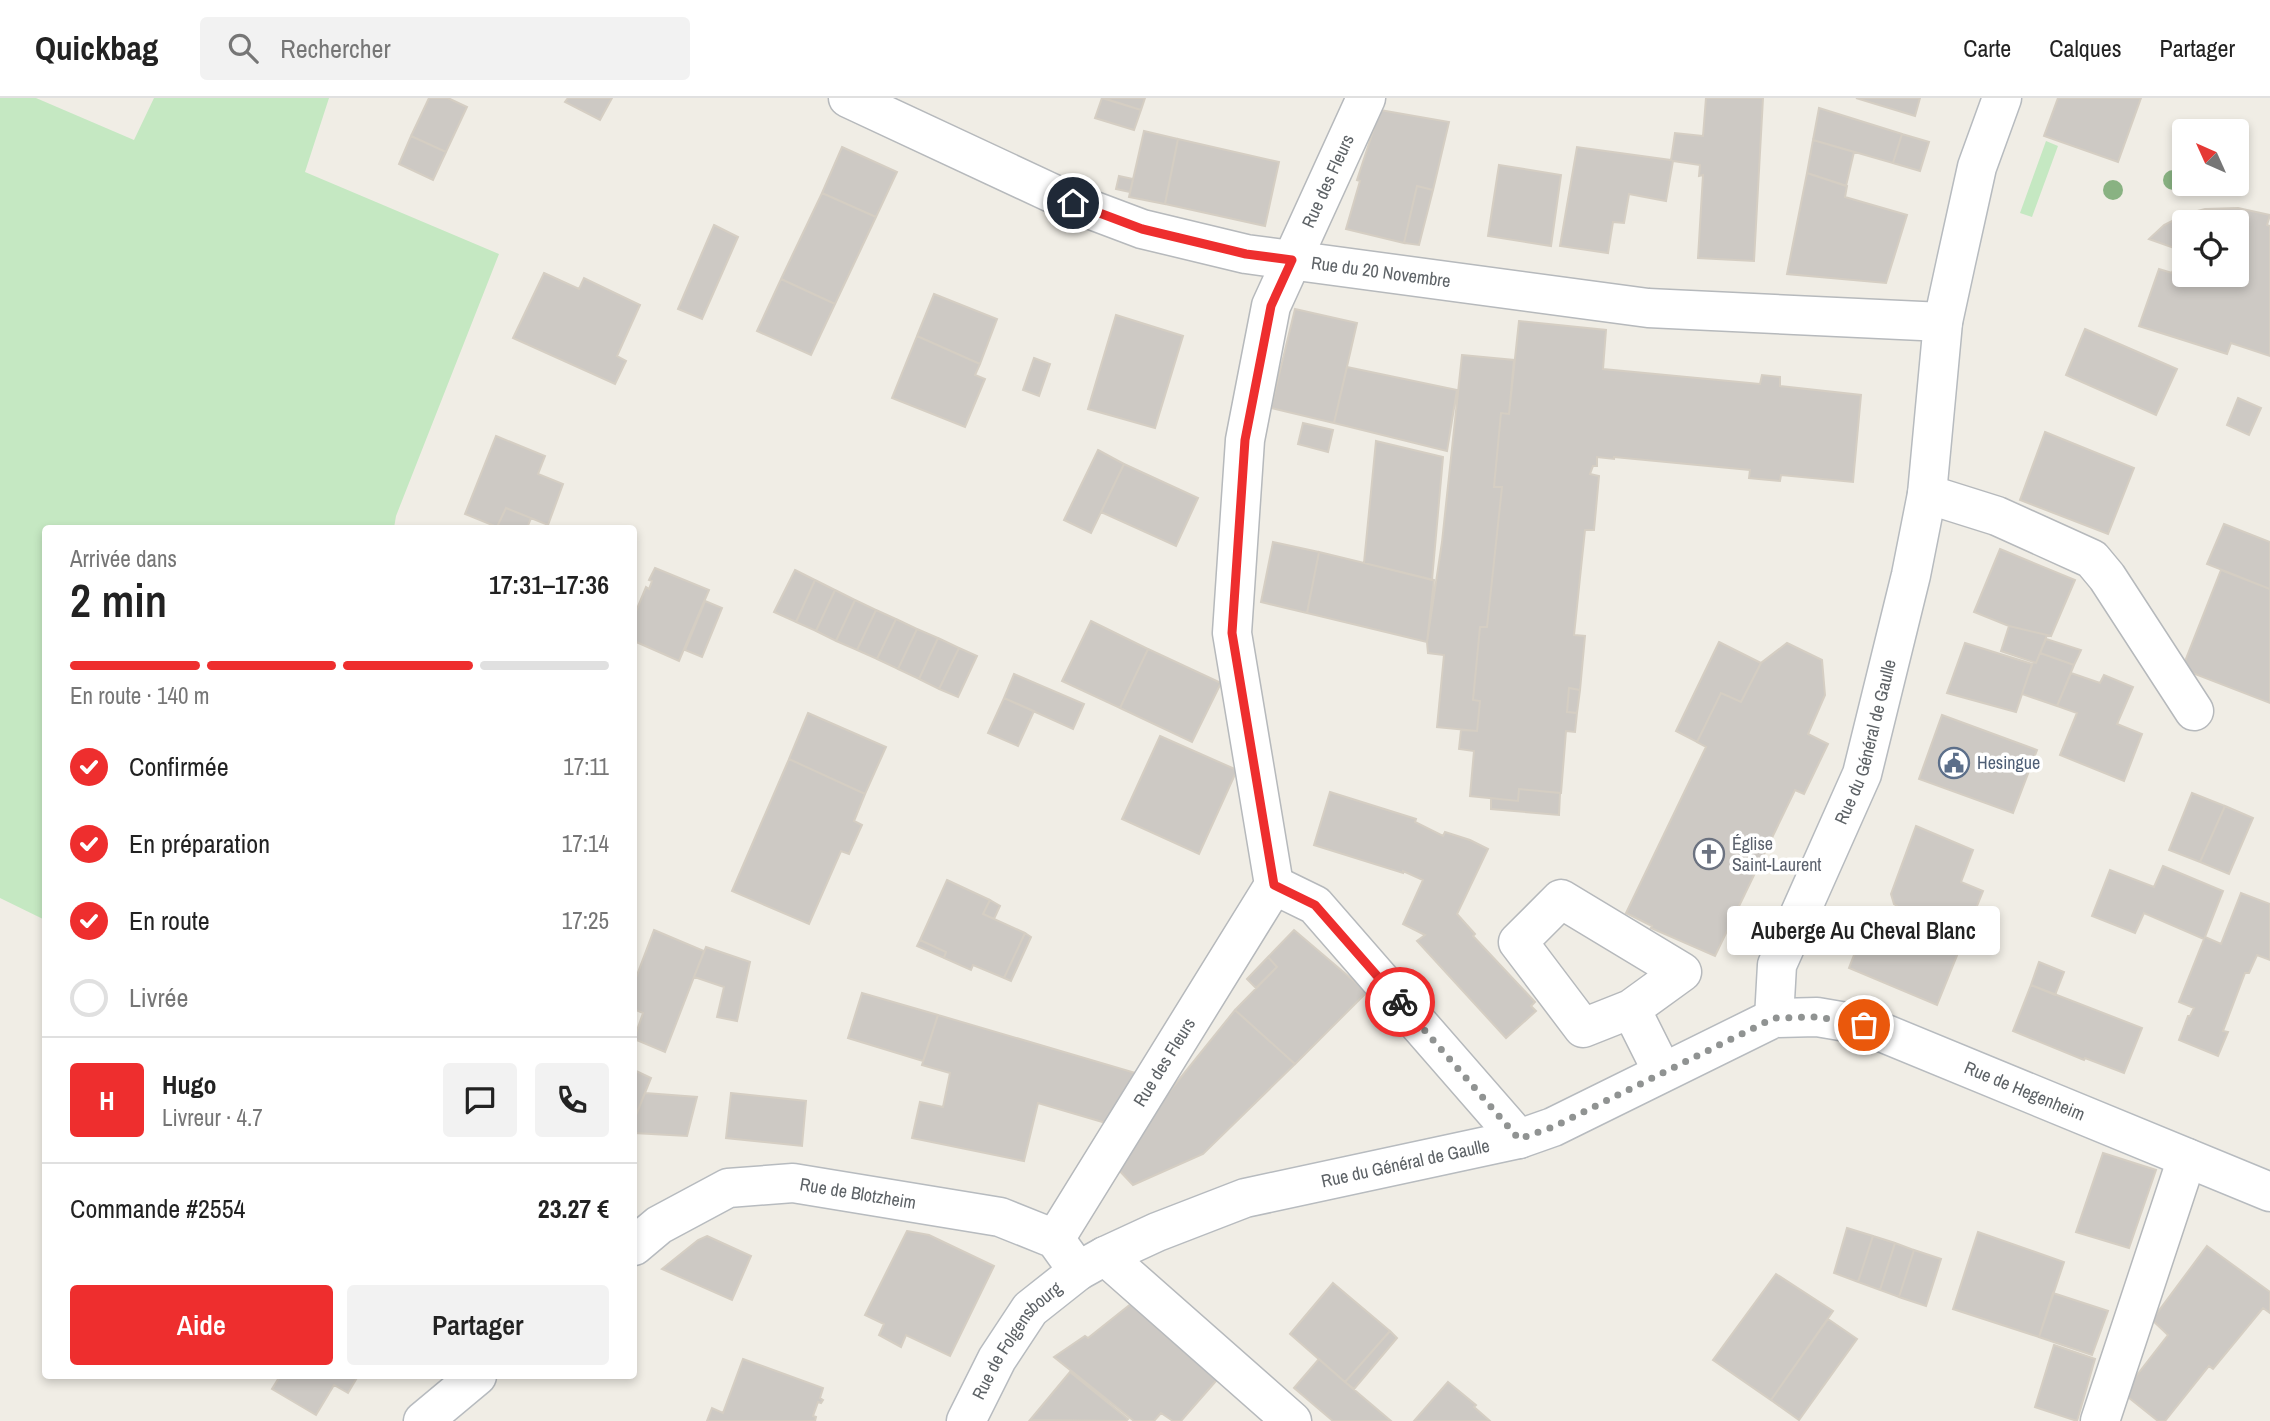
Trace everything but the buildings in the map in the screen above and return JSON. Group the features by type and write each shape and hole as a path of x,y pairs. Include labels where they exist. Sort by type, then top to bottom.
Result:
{"street":[{"name":"Rue du 20 Novembre","path":"848,98 1073,203 1130,225 1246,254 1648,308 1943,322"},
{"name":"Rue des Fleurs","path":"1055,1239 1274,885 1232,633 1245,440 1271,306 1366,98"},
{"name":"Rue du Général de Gaulle","path":"1092,1263 1157,1232 1245,1198 1519,1139 1553,1127 1774,1018 1777,965 1862,774 1911,575 1927,494 1943,322 1977,167 2002,98"},
{"path":"1927,494 1997,516 2092,559 2107,577 2194,711"},
{"path":"1274,885 1315,905 1519,1139"},
{"path":"1631,1010 1662,1071"},
{"name":"Rue de Hegenheim","path":"1774,1018 1817,1017 1864,1025 2270,1192"},
{"path":"2100,1421 2187,1157"},
{"name":"Rue de Blotzheim","path":"637,1243 659,1225 727,1188 793,1183 1000,1217 1055,1239"},
{"path":"1055,1239 1092,1263 1292,1421"},
{"name":"Rue de Folgensbourg","path":"966,1421 997,1359 1030,1309 1092,1263"},
{"path":"423,1421 473,1379"}],"green space":[{"path":"0,98 36,98 134,140 154,98 329,98 305,172 499,254 394,525 42,525 42,919 0,898"},
{"path":"2046,141 2058,146 2032,217 2020,213"}],"way so far":[{"path":"1400,1002 1519,1139 1553,1127 1774,1018 1817,1017 1864,1025"}],"place":[{"name":"Hesingue","path":"1954,763"},
{"name":"Église Saint-Laurent","path":"1709,854"},
{"name":"Auberge Au Cheval Blanc","path":"1864,1025"}],"route":[{"path":"1073,203 1142,229 1246,254 1292,260 1271,306 1245,440 1232,633 1274,885 1315,905 1400,1002"}]}
